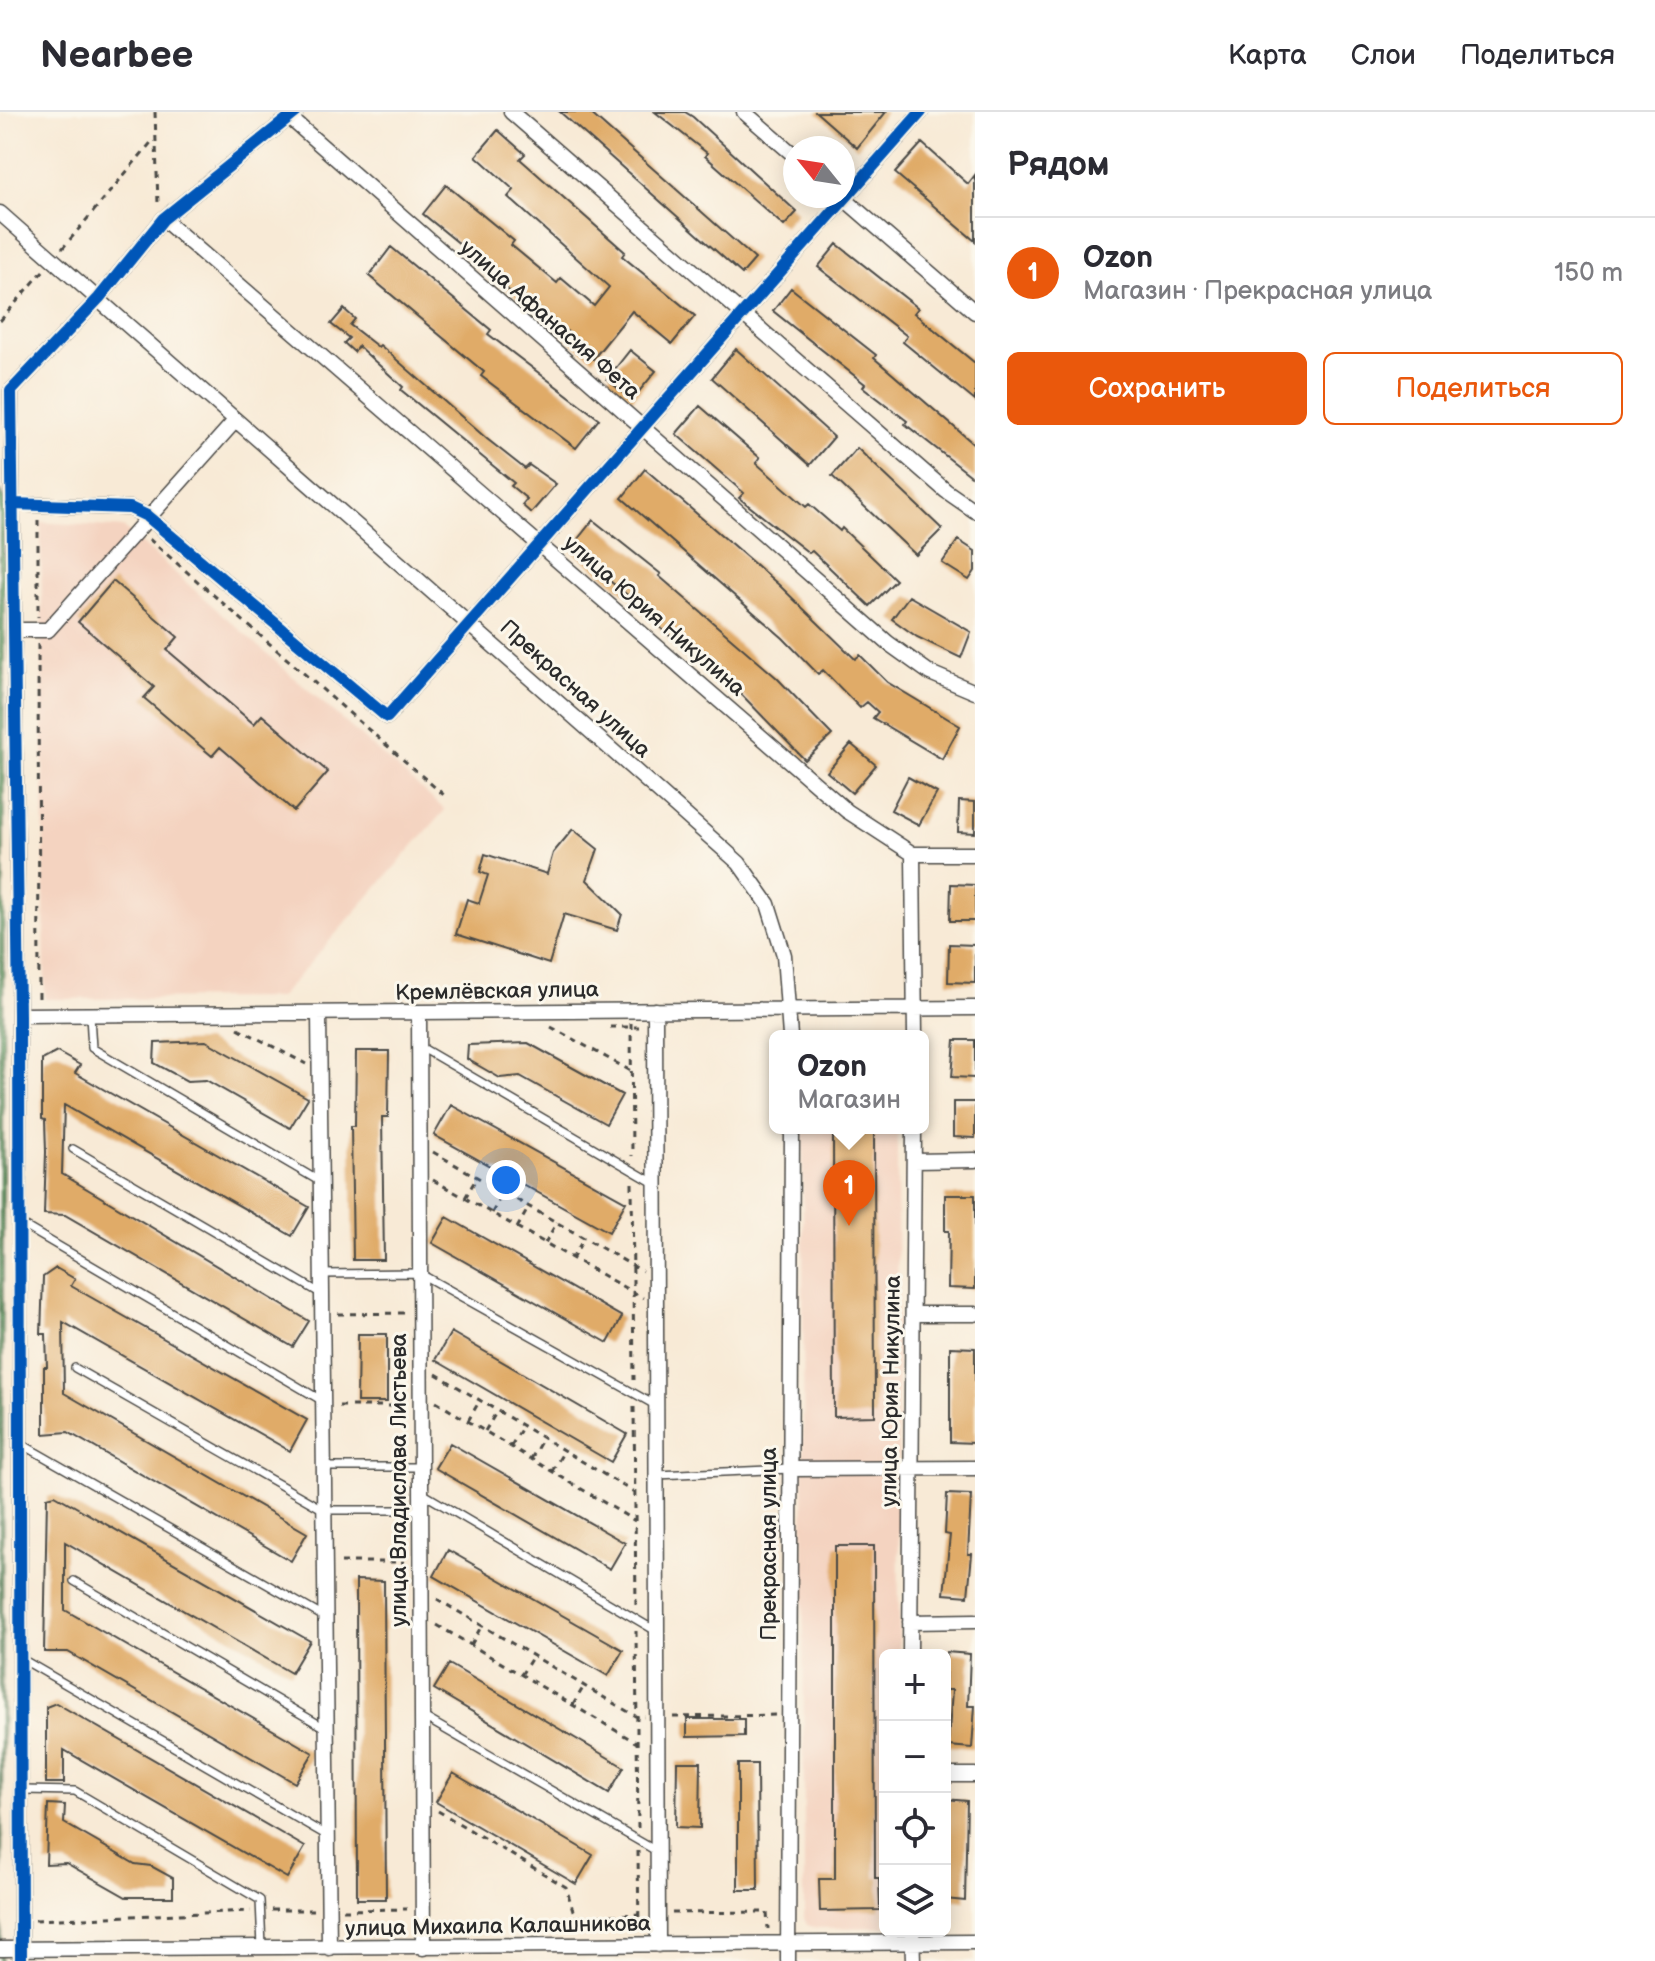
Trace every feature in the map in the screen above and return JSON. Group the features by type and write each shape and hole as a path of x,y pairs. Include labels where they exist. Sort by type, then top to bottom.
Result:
{"street":[{"path":"511,112 946,491 975,511"},
{"path":"744,112 783,146"},
{"path":"855,182 921,112"},
{"path":"0,404 99,298 163,219 293,115"},
{"name":"улица Афанасия Фета","path":"293,115 639,427 888,643 930,673 975,692"},
{"path":"855,207 975,312"},
{"path":"12,504 130,508 147,516 387,717 472,624 639,427 832,208"},
{"name":"Прекрасная улица","path":"0,213 99,298 234,422 472,624 739,863 768,904 784,955 790,1030"},
{"name":"улица Юрия Никулина","path":"163,219 847,811 913,854"},
{"path":"11,391 19,1015 21,1955"},
{"path":"15,630 48,630 234,422"},
{"path":"915,1030 913,854 975,854"},
{"name":"Кремлёвская улица","path":"19,1015 975,1008"},
{"path":"655,1010 658,1945"},
{"name":"улица Владислава Листьева","path":"419,1012 423,1948"},
{"path":"319,1014 329,1948"},
{"name":"Прекрасная улица","path":"788,1961 792,1134"},
{"name":"улица Юрия Никулина","path":"910,1649 914,1134"},
{"path":"914,1161 975,1160"},
{"path":"913,1314 975,1314"},
{"path":"790,1469 975,1468"},
{"path":"910,1622 975,1621"},
{"path":"951,1775 975,1775"},
{"name":"улица Михаила Калашникова","path":"0,1949 21,1955 658,1945 887,1937"},
{"path":"912,1937 913,1961"},
{"name":"улица Михаила Калашникова","path":"922,1937 975,1942"}],"lane":[{"path":"90,1015 92,1048 321,1182"},
{"path":"419,1046 655,1185"},
{"path":"73,1149 322,1294"},
{"path":"19,1223 323,1404"},
{"path":"322,1274 419,1273 657,1407"},
{"path":"75,1368 324,1510 419,1510"},
{"path":"20,1443 326,1618"},
{"path":"324,1467 419,1467"},
{"path":"657,1475 790,1469"},
{"path":"419,1492 658,1632"},
{"path":"74,1581 327,1729"},
{"path":"20,1658 328,1836"},
{"path":"422,1716 659,1853"},
{"path":"23,1790 75,1791 260,1900 262,1949"}],"path":[{"path":"155,112 156,197 163,219"},
{"path":"0,321 154,139"},
{"path":"38,517 40,1015"},
{"path":"136,528 445,796"},
{"path":"523,1011 631,1071"},
{"path":"631,1011 639,1945"},
{"path":"224,1028 239,1028 320,1072"},
{"path":"419,1144 656,1279"},
{"path":"419,1172 656,1306"},
{"path":"465,1198 477,1177"},
{"path":"492,1213 503,1192"},
{"path":"517,1228 529,1207"},
{"path":"545,1243 557,1222"},
{"path":"572,1259 584,1238"},
{"path":"322,1314 419,1313"},
{"path":"419,1364 635,1494"},
{"path":"323,1404 419,1399 468,1421 635,1521"},
{"path":"468,1421 480,1400"},
{"path":"485,1431 497,1411"},
{"path":"511,1446 523,1426"},
{"path":"531,1459 543,1438"},
{"path":"552,1471 564,1451"},
{"path":"325,1562 420,1562"},
{"path":"420,1588 637,1717 789,1715"},
{"path":"420,1616 637,1743"},
{"path":"471,1645 482,1625"},
{"path":"521,1675 533,1656"},
{"path":"573,1705 584,1686"},
{"path":"422,1801 566,1887 575,1917 767,1912 768,1942"},
{"path":"19,1921 261,1910 423,1909"}],"shaded area":[{"path":"41,522 124,528 445,810 279,998 45,999"},
{"path":"803,1134 897,1134 899,1649 879,1649 879,1927 817,1928 807,1925 804,1918"}],"green space":[{"path":"0,491 4,499 2,1961 0,1961"}],"building":[{"path":"560,112 589,112 755,259 742,274"},
{"path":"655,112 685,112 693,117 783,199 783,208 793,208 797,212 784,226 705,156 707,153"},
{"path":"816,112 886,112 857,148 855,136 843,136"},
{"path":"498,130 525,154 520,159 625,252 622,256 695,316 672,344 632,311 593,359 567,338 570,334 524,296 520,300 495,279 498,275 423,214 446,185 514,241 511,245 557,283 561,278 594,306 609,287 508,197 514,190 476,156"},
{"path":"922,143 968,184 975,175 975,241 895,173"},
{"path":"837,244 918,308 914,313 975,363 975,401 903,342 907,336 818,267"},
{"path":"391,247 491,330 488,334 599,419 576,448 481,376 484,372 369,276"},
{"path":"791,288 876,355 874,358 975,445 975,479 905,424 907,421 863,387 865,384 773,311"},
{"path":"344,309 355,319 350,325 378,347 380,345 487,439 525,469 529,465 556,484 531,513 522,505 527,499 511,486 514,483 401,390 403,387 358,346 354,352 344,343 349,338 331,324"},
{"path":"736,349 834,437 810,465 712,378"},
{"path":"630,350 656,371 632,400 607,379"},
{"path":"700,406 760,458 756,463 806,507 809,504 840,531 842,528 896,580 870,606 812,551 809,553 739,498 744,493 676,434"},
{"path":"857,448 942,529 916,555 832,476"},
{"path":"645,469 779,585 855,659 860,655 887,682 960,726 942,759 873,718 878,712 867,702 860,708 823,670 818,674 783,638 622,498"},
{"path":"593,520 661,574 659,576 777,678 832,735 805,760 742,695 680,645 644,613 646,610 570,549"},
{"path":"958,540 975,551 975,571 969,580 942,563"},
{"path":"113,581 178,637 167,650 254,724 262,715 328,772 294,811 220,747 212,756 144,698 154,687 78,622"},
{"path":"909,596 971,632 961,658 917,637 892,619"},
{"path":"851,744 876,765 852,793 827,772"},
{"path":"908,777 937,793 919,825 891,810"},
{"path":"959,801 975,802 975,833 958,832"},
{"path":"573,829 598,849 587,880 622,914 617,930 564,914 549,964 456,934 467,899 479,903 488,875 480,872 485,854 547,874 553,853"},
{"path":"951,884 975,885 975,921 950,921"},
{"path":"949,944 975,945 975,983 948,982"},
{"path":"955,1040 975,1040 975,1078 952,1077"},
{"path":"206,1041 308,1098 290,1128 206,1080 187,1081 154,1063 155,1043"},
{"path":"528,1043 622,1095 606,1124 520,1076 500,1078 467,1059 468,1045"},
{"path":"356,1051 389,1051 388,1117 382,1117 384,1260 353,1260 351,1126 355,1126"},
{"path":"57,1052 80,1065 75,1073 309,1207 292,1236 64,1105 62,1174 309,1321 293,1347 65,1215 44,1214 46,1152 45,1120 42,1119 42,1060"},
{"path":"953,1102 975,1102 975,1138 953,1137"},
{"path":"451,1105 626,1202 609,1232 434,1135"},
{"path":"833,1134 874,1134 875,1416 834,1417"},
{"path":"945,1195 975,1195 975,1289 948,1288 949,1231 945,1231"},
{"path":"447,1217 622,1317 608,1343 432,1243"},
{"path":"56,1268 75,1279 71,1286 307,1420 290,1451 63,1322 64,1393 307,1533 291,1561 68,1432 44,1434 44,1367 47,1367 46,1334 41,1334 43,1277"},
{"path":"451,1332 627,1434 611,1462 435,1360"},
{"path":"358,1334 387,1334 387,1402 357,1402"},
{"path":"950,1347 975,1348 975,1443 950,1442"},
{"path":"450,1443 625,1543 610,1569 435,1468"},
{"path":"947,1494 971,1495 968,1554 972,1554 968,1596 944,1594 950,1535 945,1534"},
{"path":"55,1495 310,1641 291,1673 65,1542 65,1610 313,1753 295,1783 68,1652 44,1652 47,1497"},
{"path":"835,1546 874,1546 875,1878 879,1878 879,1910 820,1911 819,1879 835,1879"},
{"path":"448,1550 623,1650 608,1676 434,1576"},
{"path":"356,1580 384,1581 386,1899 357,1899"},
{"path":"951,1652 970,1654 968,1706 975,1706 972,1748 951,1746"},
{"path":"449,1664 624,1767 609,1793 434,1689"},
{"path":"56,1703 305,1847 287,1878 64,1750 64,1783 46,1783 46,1707"},
{"path":"687,1719 744,1719 744,1736 687,1737"},
{"path":"677,1762 701,1762 700,1828 676,1827"},
{"path":"738,1764 757,1764 758,1890 738,1890"},
{"path":"453,1773 593,1855 576,1884 436,1802"},
{"path":"951,1800 967,1801 965,1901 951,1900"},
{"path":"48,1804 65,1805 64,1823 135,1864 151,1866 173,1878 173,1897 126,1897 66,1863 46,1864"}],"cycle path":[{"path":"21,1961 19,1015 11,391 99,298 163,219 296,112"},
{"path":"12,504 130,508 147,516 387,717 921,112"}],"place":[{"name":"Ozon","path":"849,1226"}]}
